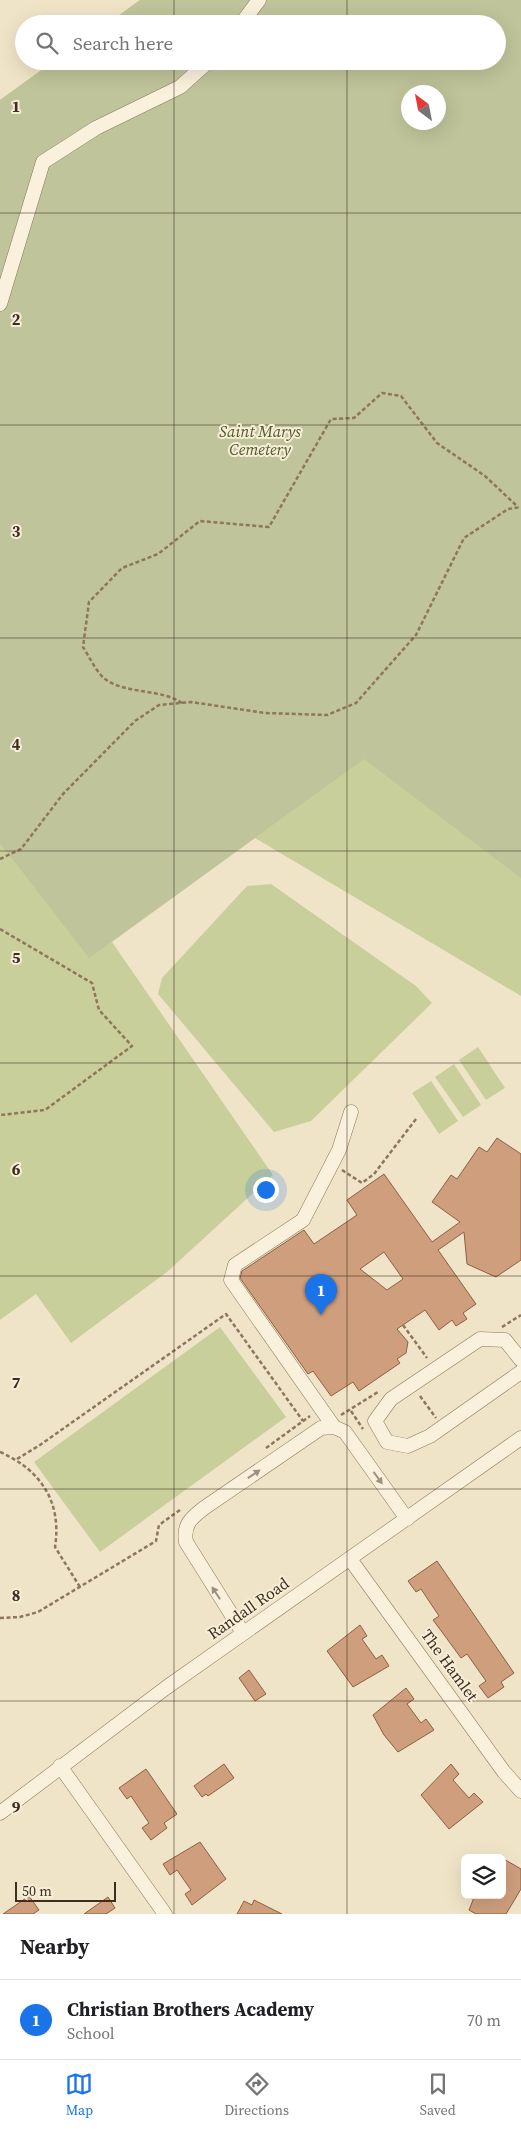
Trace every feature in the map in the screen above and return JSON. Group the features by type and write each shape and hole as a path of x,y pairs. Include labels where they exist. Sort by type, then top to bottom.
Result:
{"street":[{"path":"248,15 259,0"},
{"path":"0,304 43,162 96,128 180,87 199,70"},
{"path":"334,1427 231,1280 235,1265 303,1220 339,1150 351,1112"},
{"path":"521,1360 505,1340 480,1339 391,1399 375,1420 387,1442 408,1446 443,1427 521,1372"},
{"path":"243,1634 186,1542 184,1531 189,1519 204,1508 321,1428 334,1427 345,1432 407,1518"},
{"name":"Randall Road","path":"0,1813 60,1766 243,1634 521,1438"},
{"name":"The Hamlet","path":"350,1559 504,1772 521,1791"},
{"path":"60,1766 165,1914"}],"path":[{"path":"182,703 172,696 127,689 104,678 82,647 89,602 122,568 158,554 200,521 269,527 305,460 331,420 354,418 382,393 401,396 437,443 485,476 520,507"},
{"path":"0,859 21,849 63,794 135,721 159,705 191,702 264,713 327,715 356,703 416,635 464,538 508,509 520,507"},
{"path":"0,929 92,983 99,1010 132,1046 45,1110 0,1115"},
{"path":"332,1164 362,1183 374,1174 416,1119"},
{"path":"16,1459 40,1445 226,1314 300,1414 312,1435"},
{"path":"403,1325 427,1358"},
{"path":"412,1385 443,1427"},
{"path":"0,1452 16,1459 35,1476 51,1496 58,1530 55,1547 80,1587"}],"green space":[{"name":"Saint Marys Cemetery","path":"140,0 521,0 521,996 255,838 112,942 273,1175 167,1272 71,1343 36,1294 0,1320 0,100 42,70 506,70 506,15 119,15"},
{"name":"Saint Marys Cemetery","path":"140,0 521,0 521,878 364,759 89,958 0,843 0,100 42,70 506,70 506,15 119,15"},
{"path":"271,884 416,986 432,1003 311,1121 274,1132 158,994 162,978 247,886"},
{"path":"478,1047 505,1088 486,1100 459,1060"},
{"path":"454,1064 481,1105 463,1117 435,1077"},
{"path":"431,1081 458,1121 439,1134 412,1093"},
{"path":"220,1327 286,1417 100,1552 34,1462"}],"building":[{"path":"497,1138 521,1154 521,1260 496,1277 467,1264 464,1232 438,1250 476,1304 463,1313 467,1319 456,1326 452,1320 439,1330 425,1310 397,1329 408,1342 406,1353 397,1359 400,1363 359,1391 353,1382 331,1396 313,1371 308,1374 240,1278 242,1271 304,1230 314,1244 357,1215 347,1200 384,1174 432,1242 460,1222 432,1202 451,1175 457,1179 479,1147 487,1152","holes":["384,1252 403,1279 387,1290 360,1269"]},
{"path":"437,1561 514,1673 501,1682 504,1687 488,1698 479,1686 486,1681 467,1654 461,1658 433,1620 439,1616 421,1589 416,1592 408,1581"},
{"path":"360,1625 367,1636 362,1639 376,1659 382,1655 389,1666 353,1687 327,1651"},
{"path":"249,1670 266,1694 255,1701 239,1678"},
{"path":"406,1688 414,1699 407,1704 421,1723 426,1719 434,1730 398,1752 384,1735 373,1715"},
{"path":"224,1764 234,1778 208,1796 206,1794 202,1797 194,1786"},
{"path":"451,1764 459,1774 453,1780 469,1798 474,1793 483,1802 449,1829 421,1795"},
{"path":"146,1769 177,1814 164,1823 167,1828 151,1840 142,1828 149,1823 131,1796 127,1799 119,1788"},
{"path":"200,1842 226,1879 192,1905 185,1894 191,1890 177,1870 170,1875 163,1864"},
{"path":"506,1860 521,1869 521,1889 506,1914 476,1914 469,1910 473,1899 506,1899"},
{"path":"29,1896 39,1910 33,1914 3,1914"},
{"path":"108,1897 115,1908 106,1914 84,1914"},
{"path":"254,1900 282,1914 237,1914 244,1901 252,1905"}],"place":[{"name":"Christian Brothers Academy","path":"321,1315"}]}
